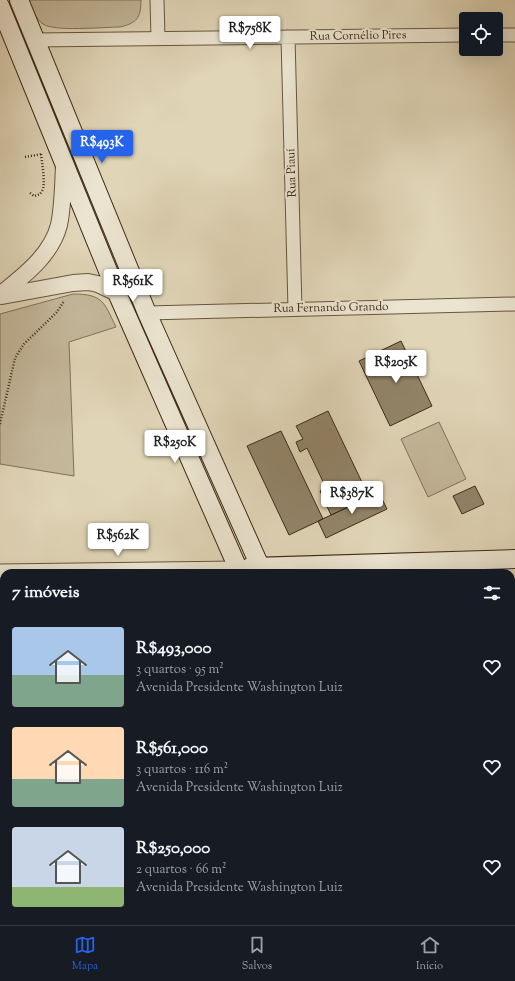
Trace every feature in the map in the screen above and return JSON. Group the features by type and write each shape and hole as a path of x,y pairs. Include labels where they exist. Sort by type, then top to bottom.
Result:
{"main road":[{"path":"19,0 134,283 262,569"},
{"path":"0,6 117,293 238,569"},
{"path":"64,166 72,164 79,166 89,173"},
{"path":"117,293 128,289 134,283"},
{"path":"285,569 515,559"}],"street":[{"path":"157,0 158,38"},
{"path":"503,35 515,34"},
{"name":"Rua Cornélio Pires","path":"34,40 459,35"},
{"name":"Rua Piauí","path":"288,37 295,309"},
{"path":"0,296 27,274 39,261 51,243 59,220 64,166"},
{"path":"0,296 73,283 88,282 98,284 117,293"},
{"name":"Rua Fernando Grando","path":"147,313 515,304"}],"path":[{"path":"30,192 34,196 39,195 44,186 41,154"},
{"path":"25,157 46,154"},
{"path":"0,424 15,358 24,344 57,312 70,292 73,283"}],"shaded area":[{"path":"29,0 141,0 139,15 137,19 130,24 120,27 57,28 40,22"},
{"path":"73,294 83,294 97,298 109,312 116,327 69,342 74,476 0,464 0,314"},
{"path":"439,422 466,479 428,497 401,439"}],"building":[{"path":"401,341 432,406 390,426 359,361"},
{"path":"328,411 369,497 331,515 320,491 326,488 307,448 300,452 296,442 303,439 296,426"},
{"path":"281,431 323,519 289,535 247,446"},
{"path":"475,486 484,504 462,514 453,496"},
{"path":"379,493 387,509 326,538 318,521"}]}
